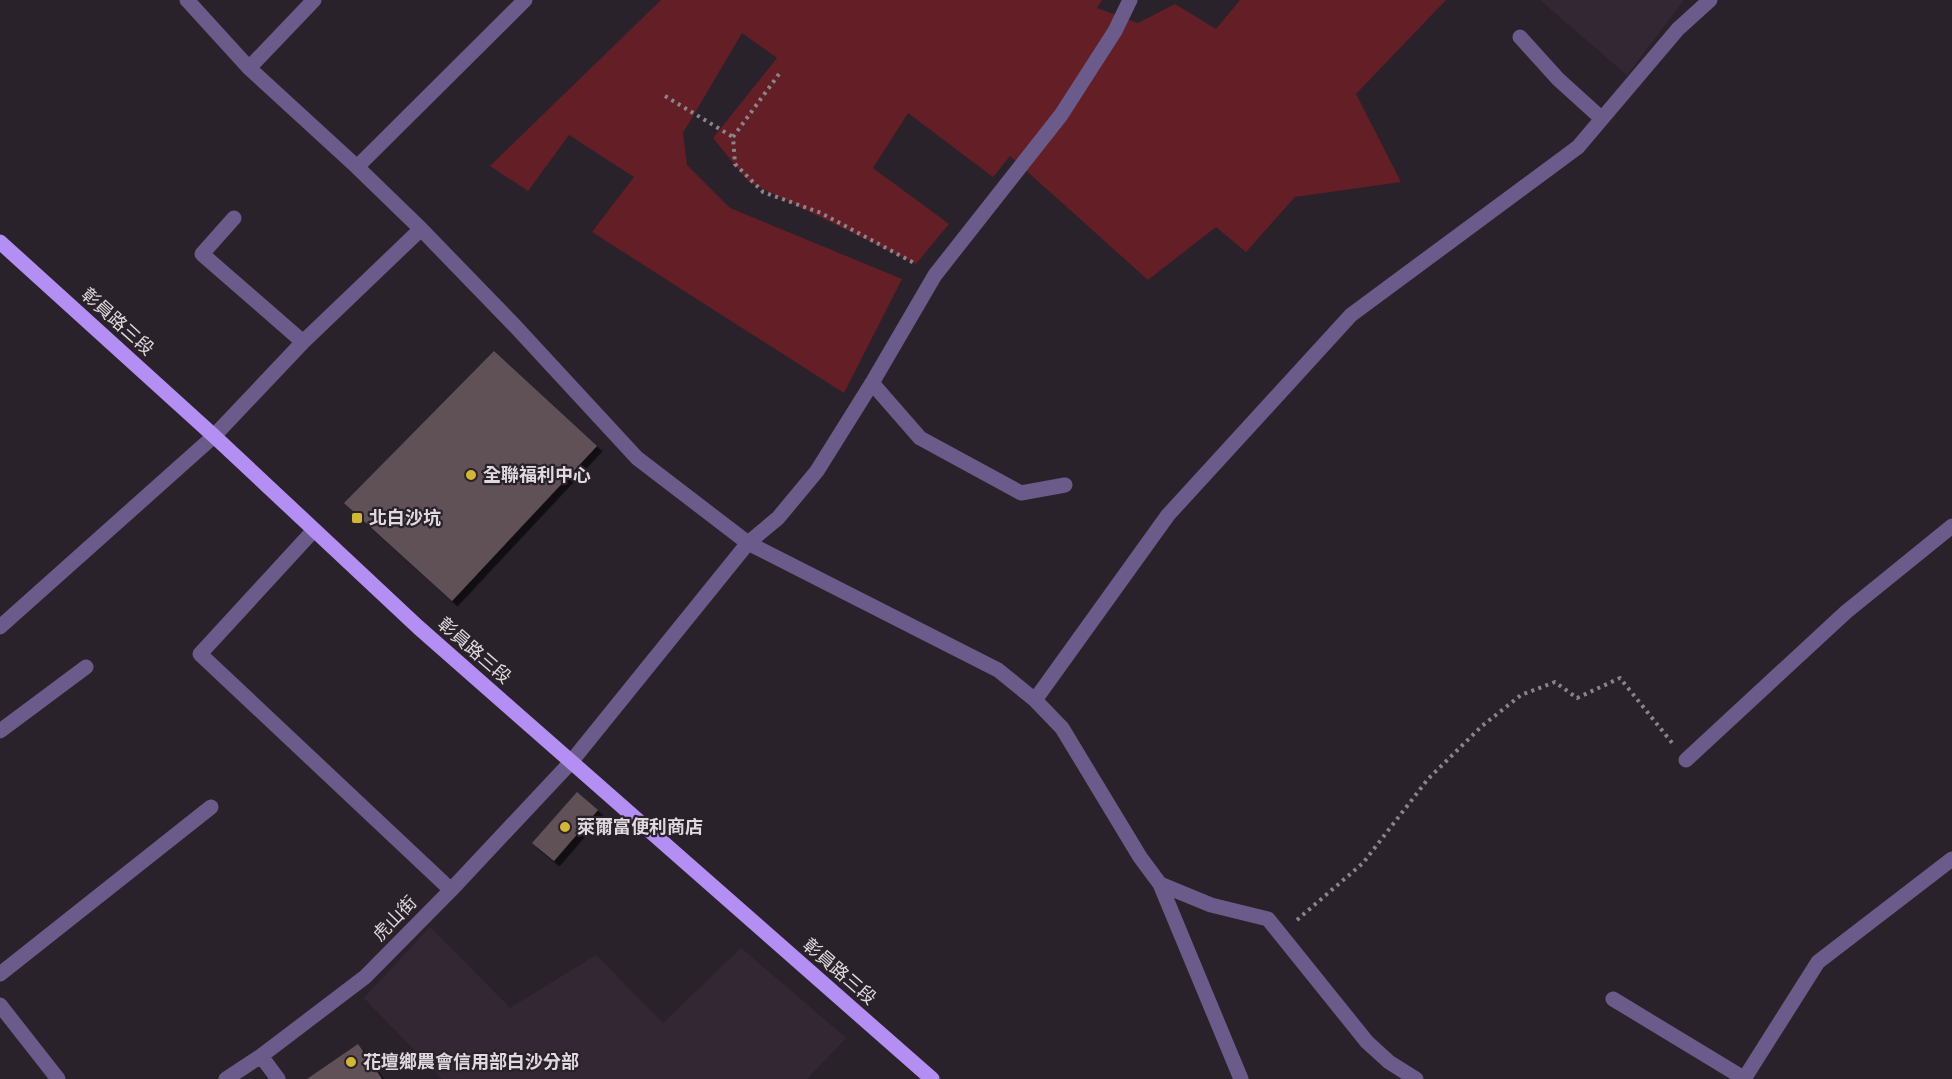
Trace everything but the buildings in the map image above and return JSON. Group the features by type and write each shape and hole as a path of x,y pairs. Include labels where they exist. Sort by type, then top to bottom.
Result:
{"main road":[{"name":"彰員路三段","path":"0,242 214,436 418,627 925,1077"}],"street":[{"path":"187,0 249,68 421,229 515,326 636,458 748,543 998,670 1035,699 1062,728 1140,857 1160,884 1241,1079"},
{"path":"249,68 314,0"},
{"path":"357,167 525,0"},
{"name":"虎山街","path":"226,1079 261,1056 366,977 451,890 571,762 748,543 778,518 818,471 873,383 935,275 1061,115 1115,31 1130,0"},
{"path":"1035,699 1168,515 1351,315 1578,147 1678,29 1710,0"},
{"path":"1520,37 1558,79 1601,118"},
{"path":"234,218 202,254 303,342"},
{"path":"0,627 214,436 303,342 421,229"},
{"path":"873,383 920,438 1021,494 1065,486"},
{"path":"1686,760 1846,612 1952,526"},
{"path":"314,530 200,654 451,890"},
{"path":"0,731 86,667"},
{"path":"0,974 211,807"},
{"path":"1613,999 1745,1079 1818,962 1952,859"},
{"path":"1160,884 1211,905 1268,919 1367,1042 1389,1062 1416,1079"},
{"path":"0,1005 58,1079"},
{"path":"261,1056 278,1079"}],"path":[{"path":"779,74 734,137 735,164 763,192 821,213 935,275"},
{"path":"665,96 734,137"},
{"path":"1281,934 1363,863 1428,779 1482,726 1521,695 1555,682 1577,699 1620,678 1686,760"}],"shaded area":[{"path":"661,0 1102,0 1097,8 1138,23 1175,4 1216,29 1240,0 1446,0 1356,94 1401,182 1295,197 1246,252 1216,227 1148,280 1010,156 993,177 908,113 873,168 949,224 916,264 749,182 713,138 777,58 742,33 683,133 687,165 730,208 902,279 844,393 592,232 634,177 569,135 528,191 490,166"},
{"path":"1540,0 1684,0 1627,75"},
{"path":"430,927 510,1008 596,955 663,1023 741,948 846,1038 807,1079 442,1079 364,998"}],"place":[{"name":"全聯福利中心","path":"471,475"},
{"name":"北白沙坑","path":"357,518"},
{"name":"萊爾富便利商店","path":"565,827"},
{"name":"花壇鄉農會信用部白沙分部","path":"351,1062"}]}
